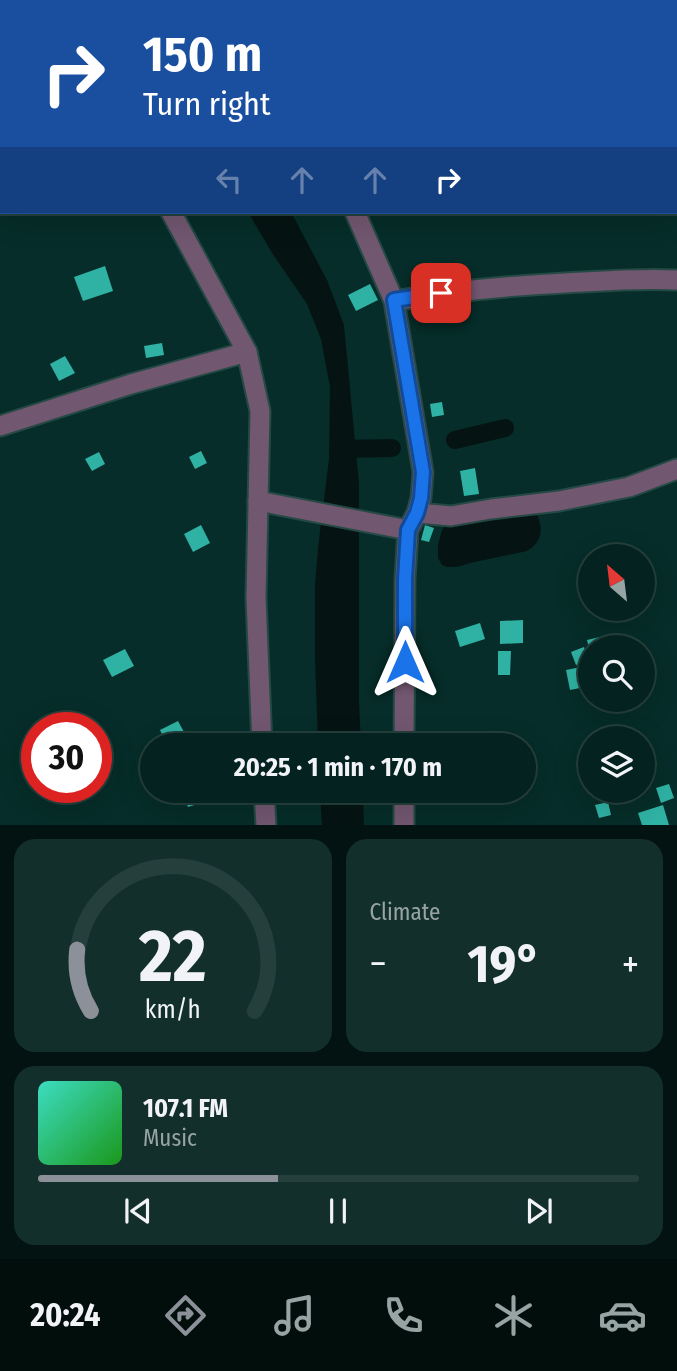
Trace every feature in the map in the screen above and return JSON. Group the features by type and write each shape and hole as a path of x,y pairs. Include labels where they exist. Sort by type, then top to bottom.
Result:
{"street":[{"path":"172,214 247,352 260,411 256,598 261,733"},
{"path":"356,214 394,300 423,472 421,498 412,522 405,579 404,733"},
{"path":"394,300 494,286 640,278 677,280"},
{"path":"0,426 131,384 247,352"},
{"path":"258,501 412,522 559,501 629,487 677,469"},
{"path":"265,803 266,825"},
{"path":"404,803 404,825"}],"shaded area":[{"path":"249,214 292,214 327,280 344,325 359,484 360,733 318,733 315,585 329,459 330,387 321,339 307,304"},
{"path":"535,511 541,528 539,538 527,551 457,567 442,565 438,558 442,530 453,521"},
{"path":"321,803 363,803 364,825 322,825"}],"building":[{"path":"105,266 113,291 83,301 74,277"},
{"path":"370,284 378,300 356,311 348,295"},
{"path":"162,343 164,355 146,358 144,346"},
{"path":"65,356 75,373 59,381 50,364"},
{"path":"442,402 444,415 432,417 430,404"},
{"path":"201,451 207,463 195,469 189,457"},
{"path":"99,452 105,464 92,471 85,459"},
{"path":"475,468 479,494 464,496 460,471"},
{"path":"201,525 210,543 193,552 184,534"},
{"path":"425,525 434,528 429,542 421,540"},
{"path":"523,620 523,643 500,644 500,621"},
{"path":"480,623 485,639 460,647 455,631"},
{"path":"125,649 134,666 112,677 103,660"},
{"path":"578,649 578,664 576,665 571,652"},
{"path":"498,651 511,651 510,675 498,675"},
{"path":"578,668 578,688 570,690 566,670"},
{"path":"178,721 185,733 162,733 160,730"},
{"path":"669,784 674,798 661,803 656,788"},
{"path":"608,803 611,815 599,818 595,805"},
{"path":"663,805 669,825 642,825 638,813"}],"waterway":[{"path":"455,440 505,428"},
{"path":"340,449 392,448"}],"route":[{"path":"405,662 408,530 421,498 423,472 394,300 441,293"}]}
